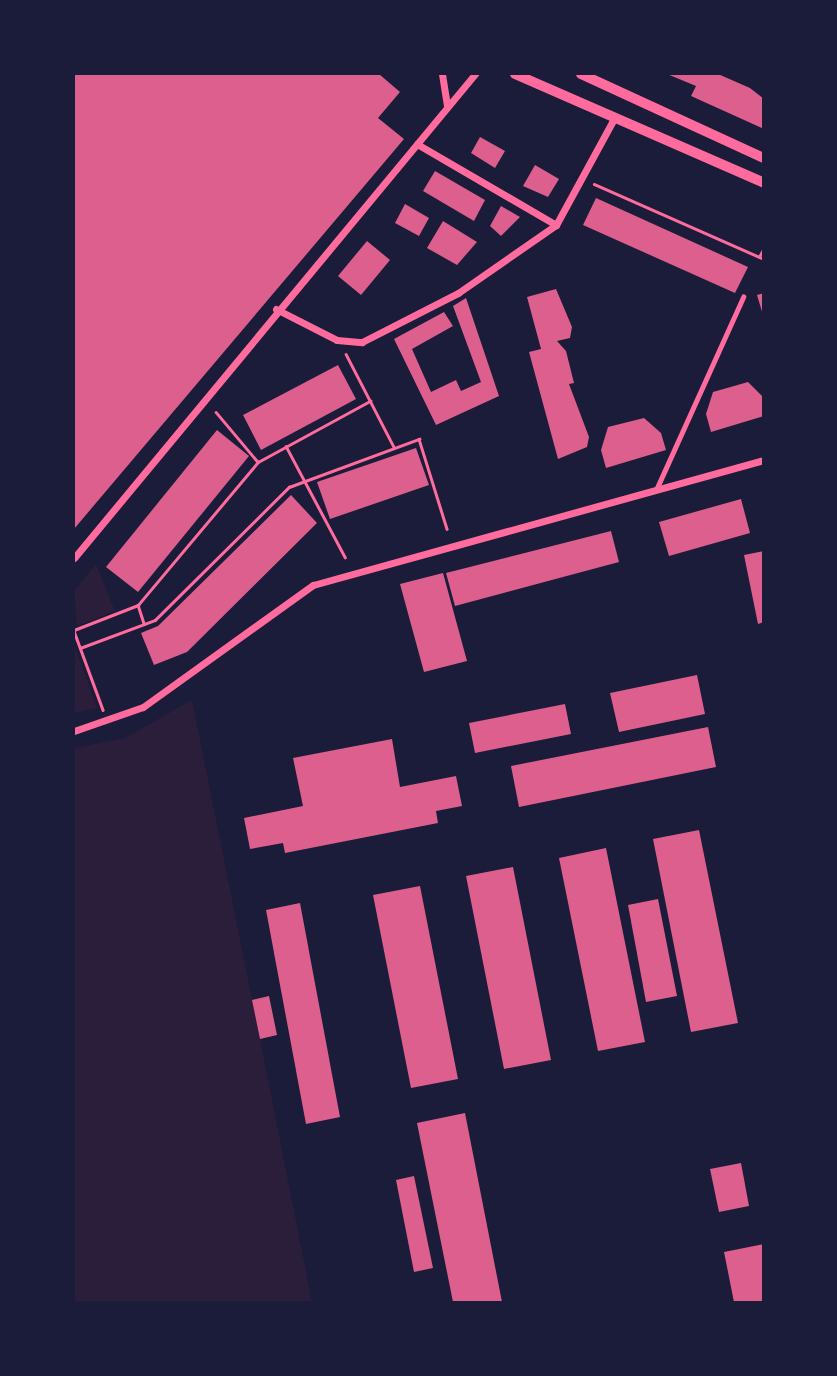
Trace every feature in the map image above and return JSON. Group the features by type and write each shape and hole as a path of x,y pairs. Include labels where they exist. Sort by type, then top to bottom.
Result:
{"street":[{"path":"442,74 447,107"},
{"path":"74,558 276,309 475,74"},
{"path":"515,74 764,183"},
{"path":"586,75 764,158"},
{"path":"276,309 337,340 372,340 458,293 556,225 615,117"},
{"path":"417,144 556,225"},
{"path":"74,731 143,707 313,585 764,460"}],"lane":[{"path":"656,490 743,297"}],"path":[{"path":"594,184 764,259"},
{"path":"759,257 764,247"},
{"path":"345,351 395,448"},
{"path":"103,710 74,630 138,605 258,462 370,401"},
{"path":"216,412 258,462"},
{"path":"80,648 144,624 289,486 419,439 447,529"},
{"path":"286,446 345,557"},
{"path":"138,605 144,624"}],"shaded area":[{"path":"96,564 115,611 77,626 74,591"},
{"path":"74,644 97,708 74,713"},
{"path":"192,700 312,1302 74,1302 74,748 125,738"}],"building":[{"path":"74,74 379,74 400,92 378,118 404,139 74,529"},
{"path":"667,74 718,74 750,88 764,99 764,129 691,96 696,86"},
{"path":"480,137 505,151 495,168 471,153"},
{"path":"535,165 559,179 548,197 523,186"},
{"path":"435,171 485,200 474,221 423,191"},
{"path":"596,198 748,267 735,293 583,225"},
{"path":"405,204 429,218 419,236 395,223"},
{"path":"501,206 520,217 501,236 490,226"},
{"path":"443,221 477,242 457,265 427,248"},
{"path":"367,241 390,260 361,295 338,276"},
{"path":"556,289 572,327 570,338 557,341 566,351 574,383 569,384 589,437 587,447 558,459 529,352 541,349 527,297"},
{"path":"764,293 764,315 763,315 757,295"},
{"path":"466,298 499,396 436,425 394,339 444,312 453,326 412,349 431,392 456,380 461,391 481,382 453,306"},
{"path":"338,365 356,399 261,450 243,415"},
{"path":"748,382 764,398 764,416 711,432 706,414 713,392"},
{"path":"644,418 661,433 666,450 606,468 601,450 608,427"},
{"path":"217,430 249,456 138,592 106,567"},
{"path":"416,448 429,485 330,519 317,482"},
{"path":"291,495 317,523 187,652 154,665 141,633 158,626"},
{"path":"741,499 750,533 669,556 659,522"},
{"path":"611,531 619,562 455,606 446,573"},
{"path":"764,551 764,622 758,624 744,555"},
{"path":"443,573 467,661 424,672 400,584"},
{"path":"697,675 705,714 619,732 610,693"},
{"path":"565,704 571,734 475,753 469,723"},
{"path":"708,727 716,767 519,807 511,766"},
{"path":"392,739 400,787 456,776 462,806 436,811 438,823 285,853 283,843 250,849 244,818 303,806 293,758"},
{"path":"699,830 738,1023 691,1032 653,839"},
{"path":"606,848 645,1042 598,1051 559,858"},
{"path":"513,867 551,1060 504,1069 466,876"},
{"path":"420,886 458,1079 411,1088 373,895"},
{"path":"658,899 677,996 646,1002 628,905"},
{"path":"300,903 340,1117 306,1124 266,910"},
{"path":"269,996 277,1035 260,1039 252,1000"},
{"path":"465,1113 502,1302 453,1302 417,1123"},
{"path":"741,1163 749,1206 719,1212 710,1169"},
{"path":"414,1176 433,1268 414,1272 396,1180"},
{"path":"764,1244 764,1302 734,1302 724,1252"}]}
